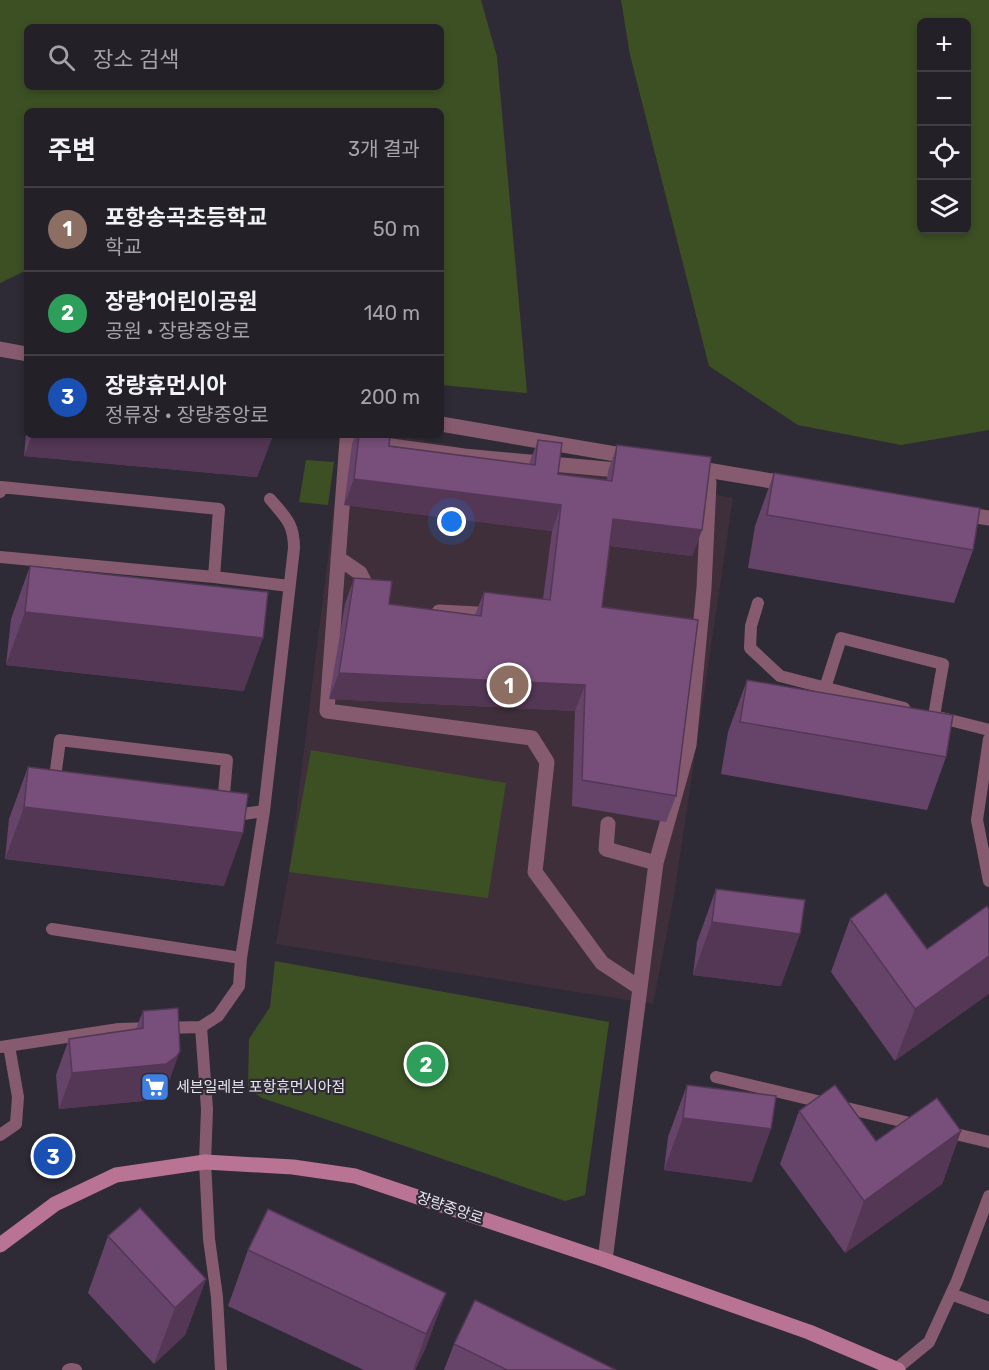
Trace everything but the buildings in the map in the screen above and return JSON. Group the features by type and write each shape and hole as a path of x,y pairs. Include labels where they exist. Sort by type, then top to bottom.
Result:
{"street":[{"path":"0,349 24,353"},
{"path":"444,425 643,466 464,456 347,440 338,558 345,602 327,711 532,738 547,762 535,872 602,963 640,988"},
{"path":"605,1260 656,863 689,745 704,588 709,483 671,469 807,487"},
{"path":"944,510 989,518"},
{"path":"338,558 360,573 377,606 345,602"},
{"path":"421,610 508,615"},
{"path":"608,824 606,849 656,863"},
{"name":"장량중앙로","path":"0,1245 55,1204 116,1175 205,1162 293,1167 355,1176 605,1260 809,1332 896,1370"}],"lane":[{"path":"0,492 1,487 219,509 214,577"},
{"path":"0,1135 16,1124 18,1097 5,1047 119,1029 201,1027 218,1016 239,986 240,958 264,811 294,548 294,534 288,521 270,499"},
{"path":"0,557 288,586"},
{"path":"758,603 751,626 750,648 780,676 989,730"},
{"path":"825,688 841,638 943,664 923,713"},
{"path":"989,739 977,820 989,880"},
{"path":"53,796 60,740 227,760 221,818 264,811"},
{"path":"52,929 240,958"},
{"path":"201,1027 207,1109 205,1162 209,1239 217,1297 221,1370"},
{"path":"716,1077 989,1142"},
{"path":"896,1370 929,1342 951,1294 989,1196"},
{"path":"951,1294 989,1308"},
{"path":"68,1370 76,1370"}],"shaded area":[{"path":"343,438 409,438 733,498 674,896 653,1004 276,944 289,872"}],"green space":[{"path":"0,0 481,0 497,57 527,393 444,385 444,108 24,108 24,271 0,283"},
{"path":"621,0 989,0 989,430 901,445 798,425 709,366 630,55"},
{"path":"306,460 334,462 328,505 299,502"},
{"path":"311,750 506,783 488,898 289,872"},
{"path":"275,961 609,1022 585,1195 565,1201 262,1098 248,1089 249,1039 270,1007"}],"place":[{"name":"포항송곡초등학교","path":"509,685"},
{"name":"장량1어린이공원","path":"426,1064"},
{"name":"세븐일레븐 포항휴먼시아점","path":"155,1087"},
{"name":"장량휴먼시아","path":"53,1156"}]}
